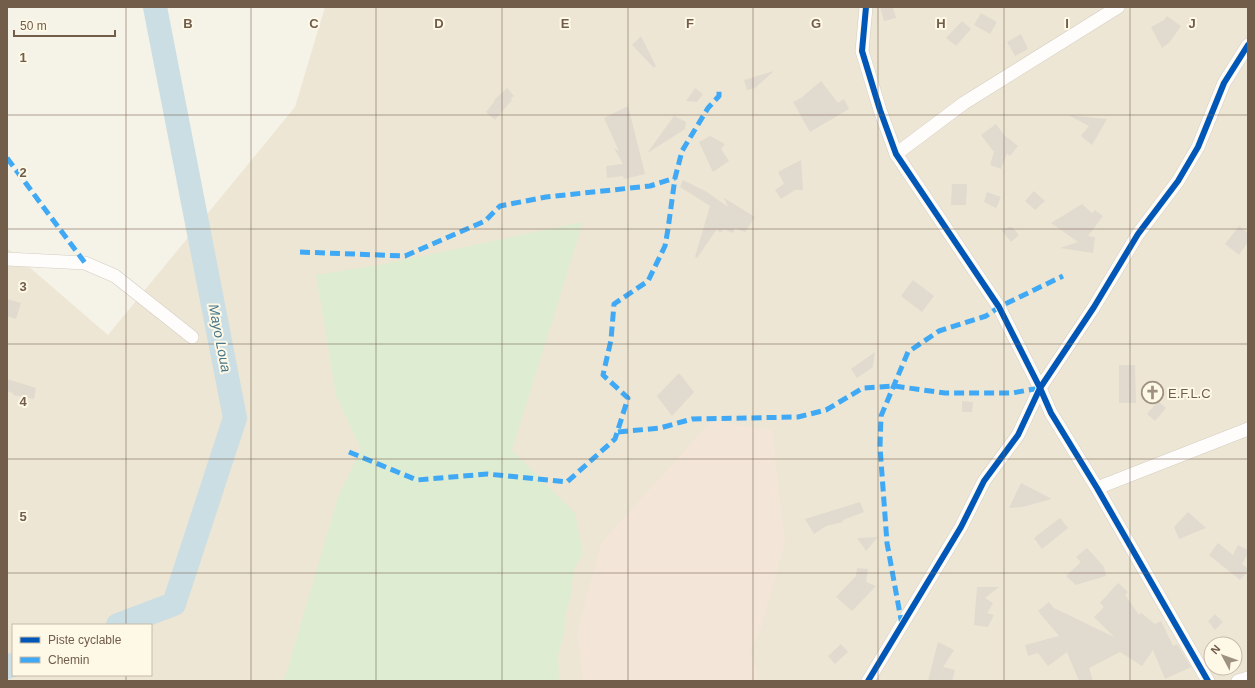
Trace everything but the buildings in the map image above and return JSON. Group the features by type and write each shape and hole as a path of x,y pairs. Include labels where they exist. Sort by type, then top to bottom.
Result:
{"street":[{"path":"866,7 862,51 880,110 896,154 999,307 1051,413 1097,488 1208,681"},
{"path":"896,154 964,103 1118,7"},
{"path":"868,681 961,528 984,481 1018,435 1040,388 1094,307 1138,234 1178,181 1198,147 1224,82 1248,45"},
{"path":"7,259 85,263 115,276 192,338"},
{"path":"1097,488 1248,429"},
{"path":"1238,681 1248,678"}],"shaded area":[{"path":"325,7 1248,7 1248,681 7,681 7,248 108,335 295,107"},
{"path":"712,420 772,430 785,543 759,634 750,651 759,681 583,681 577,632 601,543"}],"green space":[{"path":"583,222 512,450 575,513 583,554 574,569 570,600 566,612 564,633 558,655 559,681 284,681 339,494 361,450 336,395 316,275 384,264"}],"waterway":[{"name":"Mayo Loua","path":"121,624 174,604 235,418 155,7"},
{"name":"Mayo Loua","path":"7,667 12,665"}],"marked path":[{"path":"349,452 417,480 487,474 567,482 615,439 628,398 603,375 611,340 614,304 648,281 665,246 675,178 682,151 708,108 719,96 719,87"},
{"path":"7,158 85,263"},
{"path":"300,252 405,256 485,221 500,206 546,197 650,186 675,178"},
{"path":"902,625 887,543 880,447 881,416 908,352 939,331 986,316 999,307 1063,276"},
{"path":"618,432 660,428 692,419 798,417 826,410 863,388 894,386 945,393 1012,393 1040,388"}],"cycle path":[{"path":"866,7 862,51 880,110 896,154 999,307 1051,413 1097,488 1208,681"},
{"path":"868,681 961,527 984,481 1018,435 1040,388 1094,307 1138,234 1178,181 1198,147 1224,83 1248,45"}],"place":[{"name":"E.F.L.C","path":"1152,393"}]}
